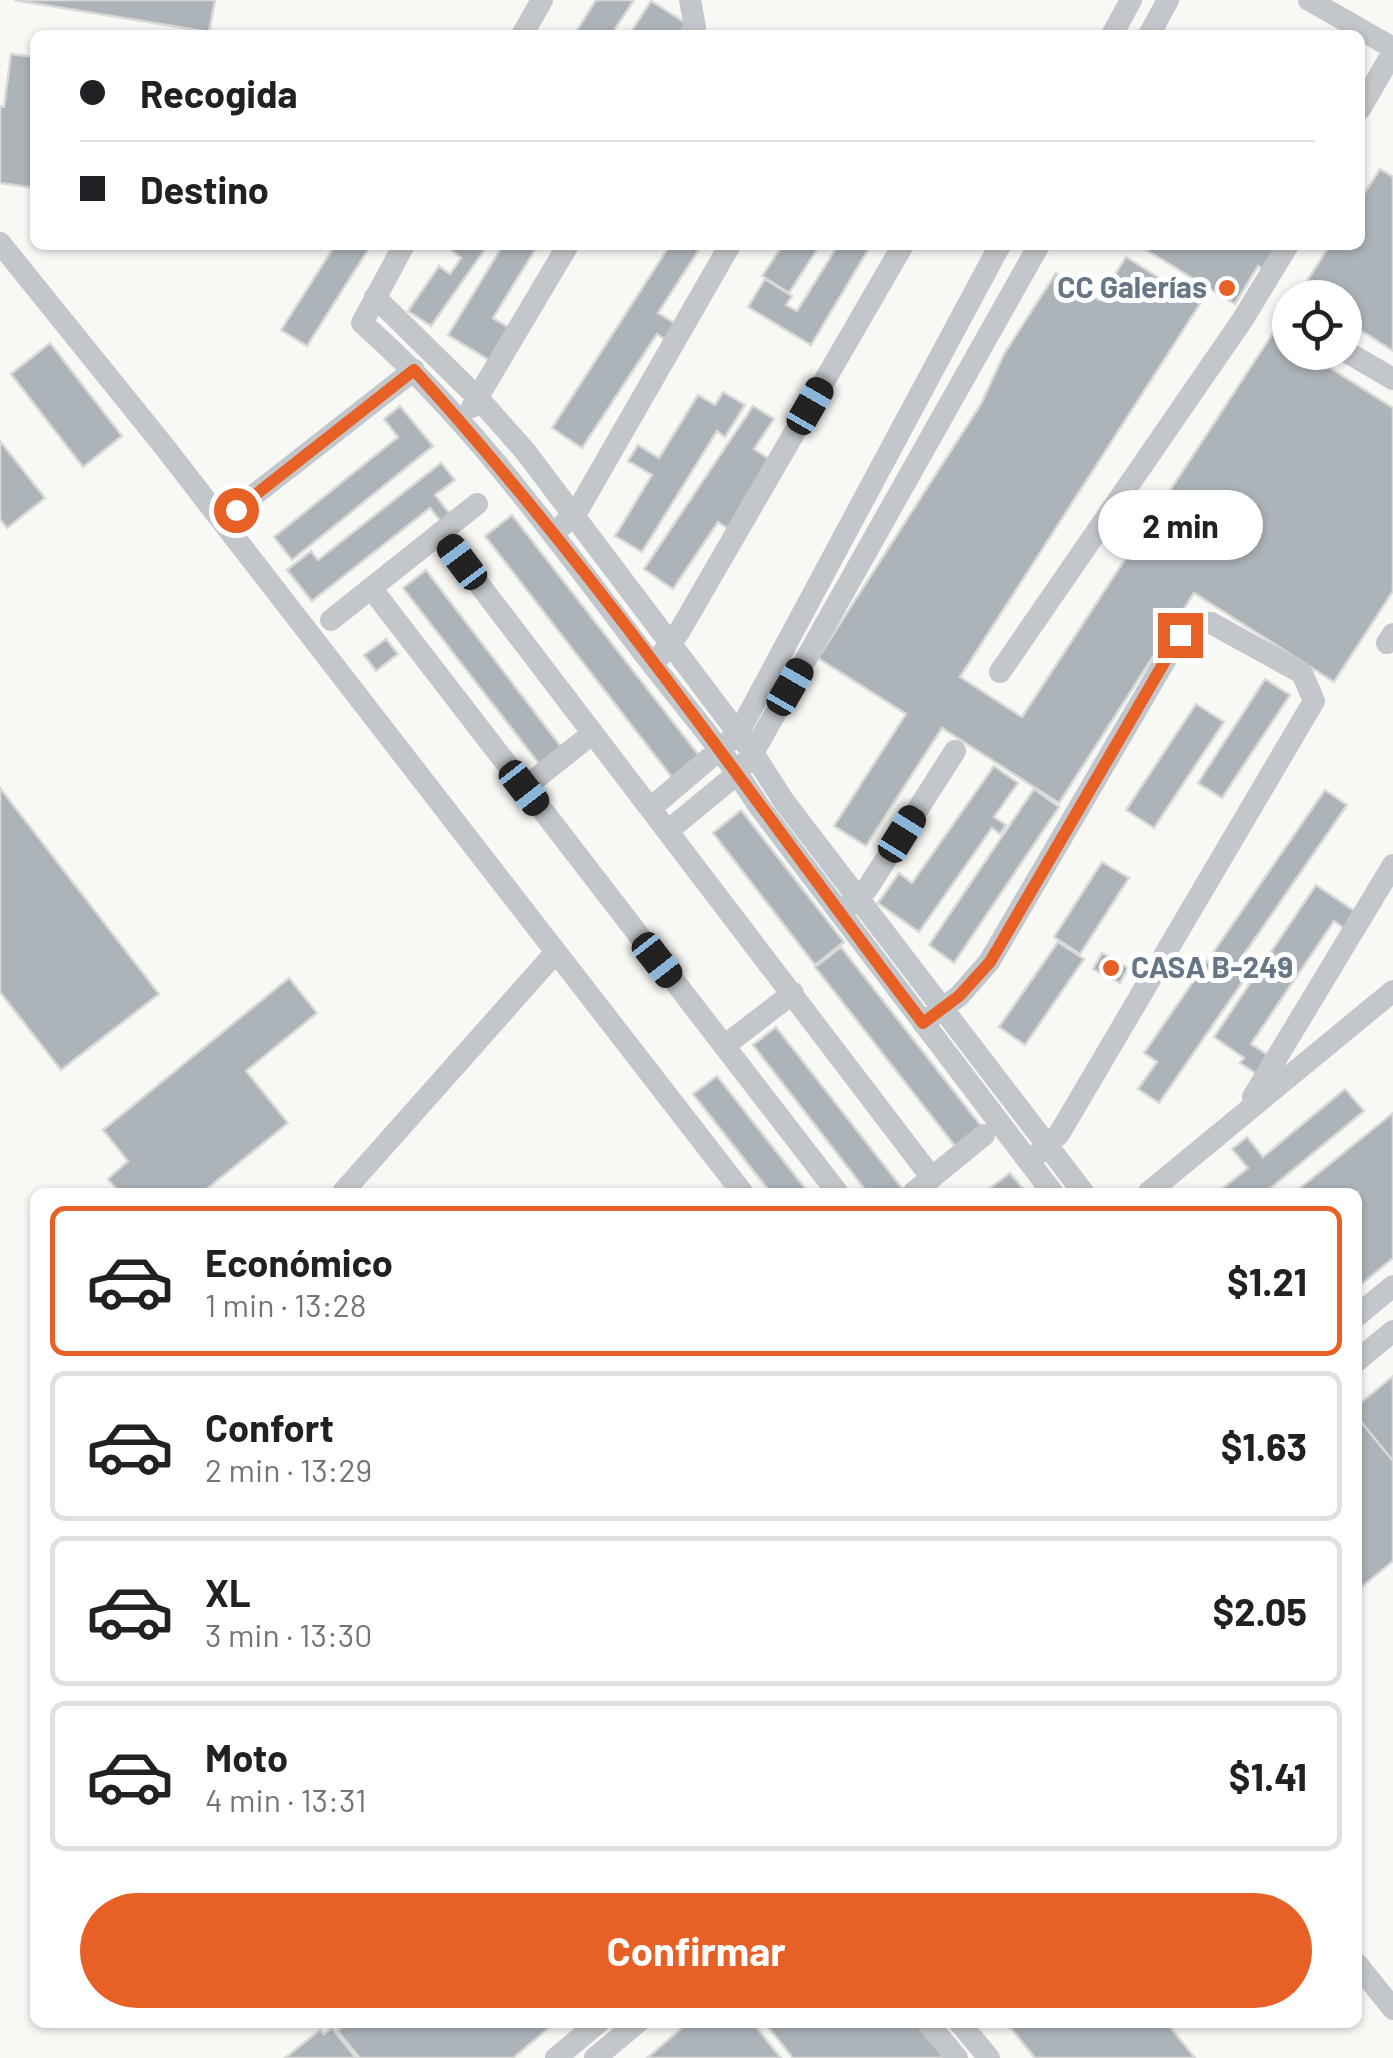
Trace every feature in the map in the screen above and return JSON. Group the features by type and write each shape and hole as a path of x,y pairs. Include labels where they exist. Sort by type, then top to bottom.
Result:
{"street":[{"path":"525,30 542,0"},
{"path":"690,0 693,30"},
{"path":"1115,30 1131,0"},
{"path":"1153,30 1168,0"},
{"path":"1309,0 1359,30"},
{"path":"1365,33 1393,50 1365,100"},
{"path":"0,244 163,444 739,1188"},
{"path":"401,250 362,323 414,370 502,470 652,665 730,742 753,753 923,1023 1049,1188"},
{"path":"460,421 479,399 565,250"},
{"path":"553,534 573,516 727,250"},
{"path":"652,665 670,646 899,250"},
{"path":"652,807 730,742 997,250"},
{"path":"669,830 738,773 753,753 1037,250"},
{"path":"1000,672 1242,319 1285,250"},
{"path":"375,297 479,399 525,452 670,646 730,742 738,773 848,905 944,1008 1080,1188"},
{"path":"1362,361 1393,379"},
{"path":"236,510 414,370"},
{"path":"502,470 525,452"},
{"path":"331,620 478,504"},
{"path":"440,533 793,993 923,1185 984,1135"},
{"path":"371,588 834,1188"},
{"path":"923,1023 944,1008 990,962 1180,635 1193,623 1211,622 1302,673 1314,701 1048,1146 1029,1162"},
{"path":"524,788 592,733"},
{"path":"848,905 867,889 955,750"},
{"path":"1244,1112 1393,865"},
{"path":"347,1188 556,952"},
{"path":"1155,1188 1393,991"},
{"path":"724,1046 793,993"},
{"path":"1362,1312 1393,1286"},
{"path":"1362,1357 1393,1331"},
{"path":"1362,1970 1393,2009"},
{"path":"571,2053 594,2028"},
{"path":"595,2058 631,2028"},
{"path":"935,2028 957,2058"},
{"path":"963,2028 989,2058"}],"building":[{"path":"14,0 215,0 209,30"},
{"path":"596,0 634,0 614,30 577,30"},
{"path":"651,1 692,27 690,30 632,30"},
{"path":"11,54 30,56 30,187 0,183 0,106 4,107"},
{"path":"1380,169 1393,177 1393,351 1362,331 1362,280 1308,280 1327,250 1365,250 1365,192"},
{"path":"332,250 368,250 307,346 281,330"},
{"path":"451,250 484,250 431,326 408,311 439,266 450,274 461,258"},
{"path":"500,250 535,250 493,318 514,331 494,363 448,335"},
{"path":"667,250 699,250 658,313 681,327 670,343 657,334 582,448 552,428"},
{"path":"780,250 817,250 789,293 762,276"},
{"path":"835,250 868,250 811,345 748,307 765,279 792,296 786,305 797,311"},
{"name":"CC Galerías","path":"1146,250 1282,250 1268,272 1258,266 1235,304"},
{"path":"1126,257 1200,304 960,677 1022,717 1272,335 1272,370 1334,370 1393,408 1393,591 1334,682 1194,593 1059,803 942,728 866,846 834,826 906,714 818,658 981,404 1004,354 1056,273 1099,300"},
{"path":"50,343 122,436 83,467 11,374"},
{"path":"723,392 745,405 725,437 717,431 642,552 615,536 652,475 628,461 638,445 659,458 698,395 715,405"},
{"path":"400,406 433,446 292,560 274,537 398,437 384,419"},
{"path":"753,406 774,419 754,449 775,463 730,530 718,522 673,589 644,569"},
{"path":"0,441 45,498 7,528 0,519"},
{"path":"441,463 455,480 435,495 453,518 444,525 430,508 312,601 287,570 311,551 318,560"},
{"path":"512,515 701,758 674,780 485,536"},
{"path":"426,570 562,748 540,765 403,588"},
{"path":"386,639 398,654 376,671 364,655"},
{"path":"1265,679 1290,695 1222,798 1198,783"},
{"path":"1196,704 1224,722 1154,828 1126,810"},
{"path":"994,766 1018,783 994,817 1006,825 1000,834 992,828 919,932 878,903 899,873 912,883"},
{"path":"0,788 159,994 61,1070 0,992"},
{"path":"1034,789 1059,807 954,963 929,945"},
{"path":"1325,790 1347,805 1236,966 1248,974 1159,1103 1138,1089 1157,1062 1144,1053"},
{"path":"741,810 844,942 815,965 713,833"},
{"path":"1102,862 1129,878 1080,954 1054,937"},
{"path":"1316,885 1356,912 1344,928 1334,921 1251,1044 1272,1058 1260,1076 1240,1063 1244,1058 1214,1037"},
{"path":"1058,942 1084,959 1025,1045 999,1027"},
{"path":"841,947 981,1126 955,1146 815,967"},
{"name":"CASA B-249","path":"1102,953 1128,968 1120,983 1093,969"},
{"path":"289,978 317,1013 246,1071 288,1123 208,1188 116,1188 108,1179 128,1161 103,1130"},
{"path":"776,1027 902,1188 864,1188 753,1045"},
{"path":"717,1076 805,1188 767,1188 693,1094"},
{"path":"1345,1089 1364,1111 1271,1188 1223,1188 1248,1168 1232,1149 1247,1137 1263,1157"},
{"path":"1393,1113 1393,1258 1362,1284 1362,1188 1300,1188"},
{"path":"1010,1173 1023,1188 990,1188"},
{"path":"1393,1376 1393,1461 1362,1423 1362,1402"},
{"path":"1362,1423 1393,1461 1393,1561 1362,1587"},
{"path":"332,2028 356,2058 285,2058 320,2030 324,2034"},
{"path":"549,2028 513,2058 360,2058 337,2031"},
{"path":"682,2028 757,2028 781,2058 647,2058"},
{"path":"769,2028 923,2028 948,2058 793,2058"},
{"path":"1011,2028 1171,2028 1195,2058 1035,2058"}],"place":[{"name":"CC Galerías","path":"1227,288"},
{"name":"CASA B-249","path":"1111,968"}],"route":[{"path":"236,510 414,370 502,470 722,750 758,805 923,1023 959,996 990,962 1180,635"}]}
